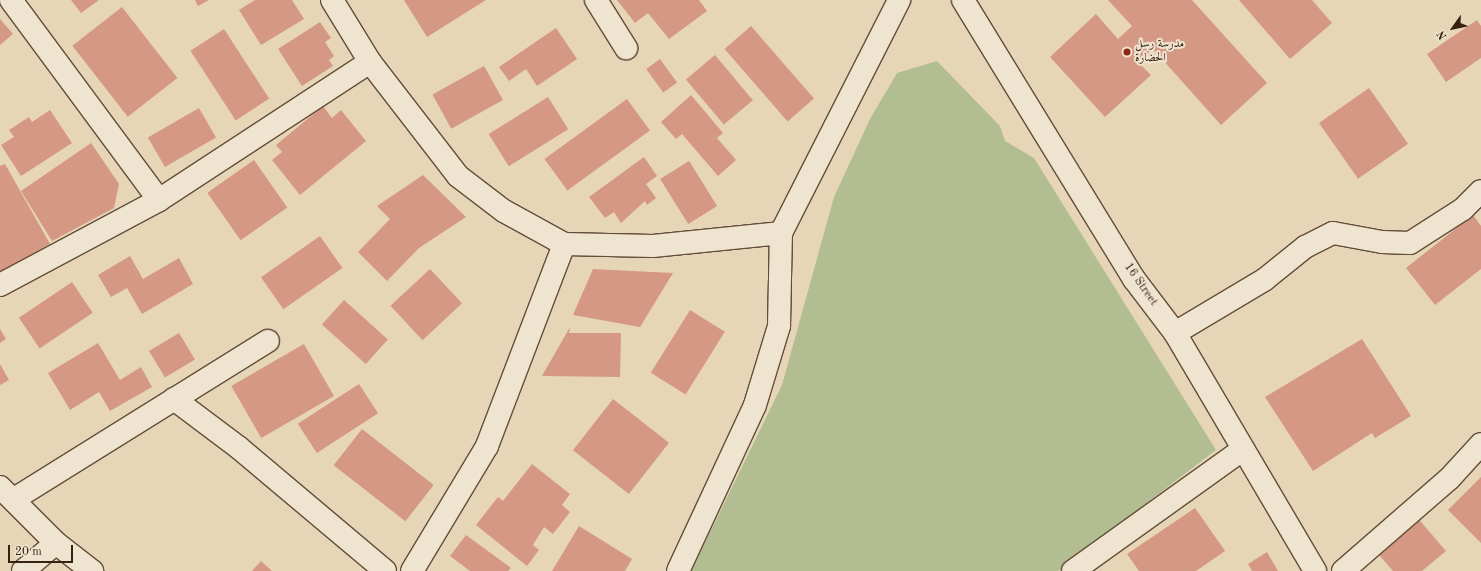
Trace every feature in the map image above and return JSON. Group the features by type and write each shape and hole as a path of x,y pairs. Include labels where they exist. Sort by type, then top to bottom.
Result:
{"street":[{"path":"11,0 159,200"},
{"path":"332,0 370,62 458,176 504,211 564,244 653,246 781,233"},
{"path":"596,0 626,48"},
{"path":"678,571 755,405 777,334 781,233 898,0"},
{"name":"16 Street","path":"963,0 1134,279 1175,333 1242,450 1316,571"},
{"path":"0,285 159,200 370,62"},
{"path":"1175,333 1264,280 1305,247 1333,233 1382,242 1410,243 1463,208 1481,192"},
{"path":"412,571 487,446 564,244"},
{"path":"92,571 56,543 7,493 174,399 268,341"},
{"path":"174,399 238,447 385,571"},
{"path":"1343,571 1449,479 1481,444"},
{"path":"1073,571 1242,450"},
{"path":"23,571 56,543"}],"green space":[{"path":"937,61 1000,126 1005,141 1034,158 1216,450 1058,571 691,571 782,385 834,197 870,119 897,73"}],"building":[{"path":"71,0 99,0 81,13"},
{"path":"195,0 209,0 198,6"},
{"path":"255,0 292,0 304,19 261,45 239,10"},
{"path":"404,0 486,0 427,37"},
{"path":"617,0 699,0 707,11 669,39 648,13 635,23"},
{"path":"1108,0 1192,0 1267,83 1221,125 1153,49 1138,62 1151,75 1105,117 1050,57 1096,14 1118,39 1132,26"},
{"path":"1239,0 1312,0 1332,23 1290,59"},
{"path":"122,7 177,78 128,117 72,46"},
{"path":"0,19 13,34 0,45"},
{"path":"1477,20 1481,26 1481,58 1446,82 1427,54"},
{"path":"320,22 331,38 325,42 334,56 329,60 333,66 302,86 278,49"},
{"path":"751,26 814,98 788,121 725,49"},
{"path":"556,28 577,59 537,86 526,69 509,81 499,67"},
{"path":"224,29 269,99 236,120 190,51"},
{"path":"715,55 753,100 724,125 686,79"},
{"path":"660,59 677,82 663,92 646,69"},
{"path":"484,66 503,100 451,129 432,95"},
{"path":"1369,88 1408,144 1358,179 1319,123"},
{"path":"691,95 723,133 717,138 736,160 718,176 682,134 676,139 661,122"},
{"path":"548,97 568,129 509,166 489,134"},
{"path":"627,99 650,131 567,191 544,159"},
{"path":"323,106 332,118 341,110 366,141 300,195 272,160 282,152 276,145"},
{"path":"199,108 216,137 165,167 148,138"},
{"path":"50,110 72,143 21,176 1,145 14,137 9,130 29,117 32,122"},
{"path":"91,143 119,184 114,208 52,241 21,191"},
{"path":"644,157 657,176 646,184 656,198 647,205 645,201 621,223 614,212 605,218 589,197"},
{"path":"254,160 287,208 241,240 207,193"},
{"path":"689,161 717,206 688,224 660,179"},
{"path":"5,164 50,244 0,272 0,166"},
{"path":"423,175 466,217 419,248 387,281 358,252 390,219 377,206"},
{"path":"1473,215 1481,226 1481,269 1435,305 1406,268"},
{"path":"320,236 342,268 283,309 261,277"},
{"path":"130,256 143,279 179,258 193,284 142,314 127,288 111,297 98,275"},
{"path":"430,269 462,303 423,340 391,306"},
{"path":"593,269 673,273 640,327 573,315"},
{"path":"72,282 93,313 40,348 19,318"},
{"path":"344,300 388,339 366,364 322,325"},
{"path":"690,310 725,332 686,394 651,373"},
{"path":"570,327 569,333 621,333 620,377 542,376"},
{"path":"0,329 6,339 0,343"},
{"path":"179,333 195,360 165,378 149,351"},
{"path":"1362,339 1411,416 1375,438 1372,433 1313,471 1265,397"},
{"path":"98,343 120,380 141,367 152,387 110,411 99,392 70,410 48,373"},
{"path":"304,344 334,396 261,438 231,386"},
{"path":"0,364 9,380 0,385"},
{"path":"359,384 378,413 317,453 298,424"},
{"path":"613,399 669,443 629,494 573,450"},
{"path":"362,429 434,485 405,521 334,465"},
{"path":"532,464 570,494 562,505 570,512 553,534 544,527 533,545 539,550 527,566 476,525 498,497 503,501"},
{"path":"1481,477 1481,543 1448,510"},
{"path":"1195,508 1225,551 1196,571 1139,571 1127,554"},
{"path":"1415,515 1446,551 1422,571 1393,571 1374,549"},
{"path":"579,526 632,559 625,571 552,571"},
{"path":"466,535 511,568 508,571 470,571 450,556"},
{"path":"1267,552 1278,571 1252,571 1248,564"},
{"path":"261,561 272,571 252,571"}],"place":[{"name":"مدرسة رسل الحضارة","path":"1127,52"}]}
